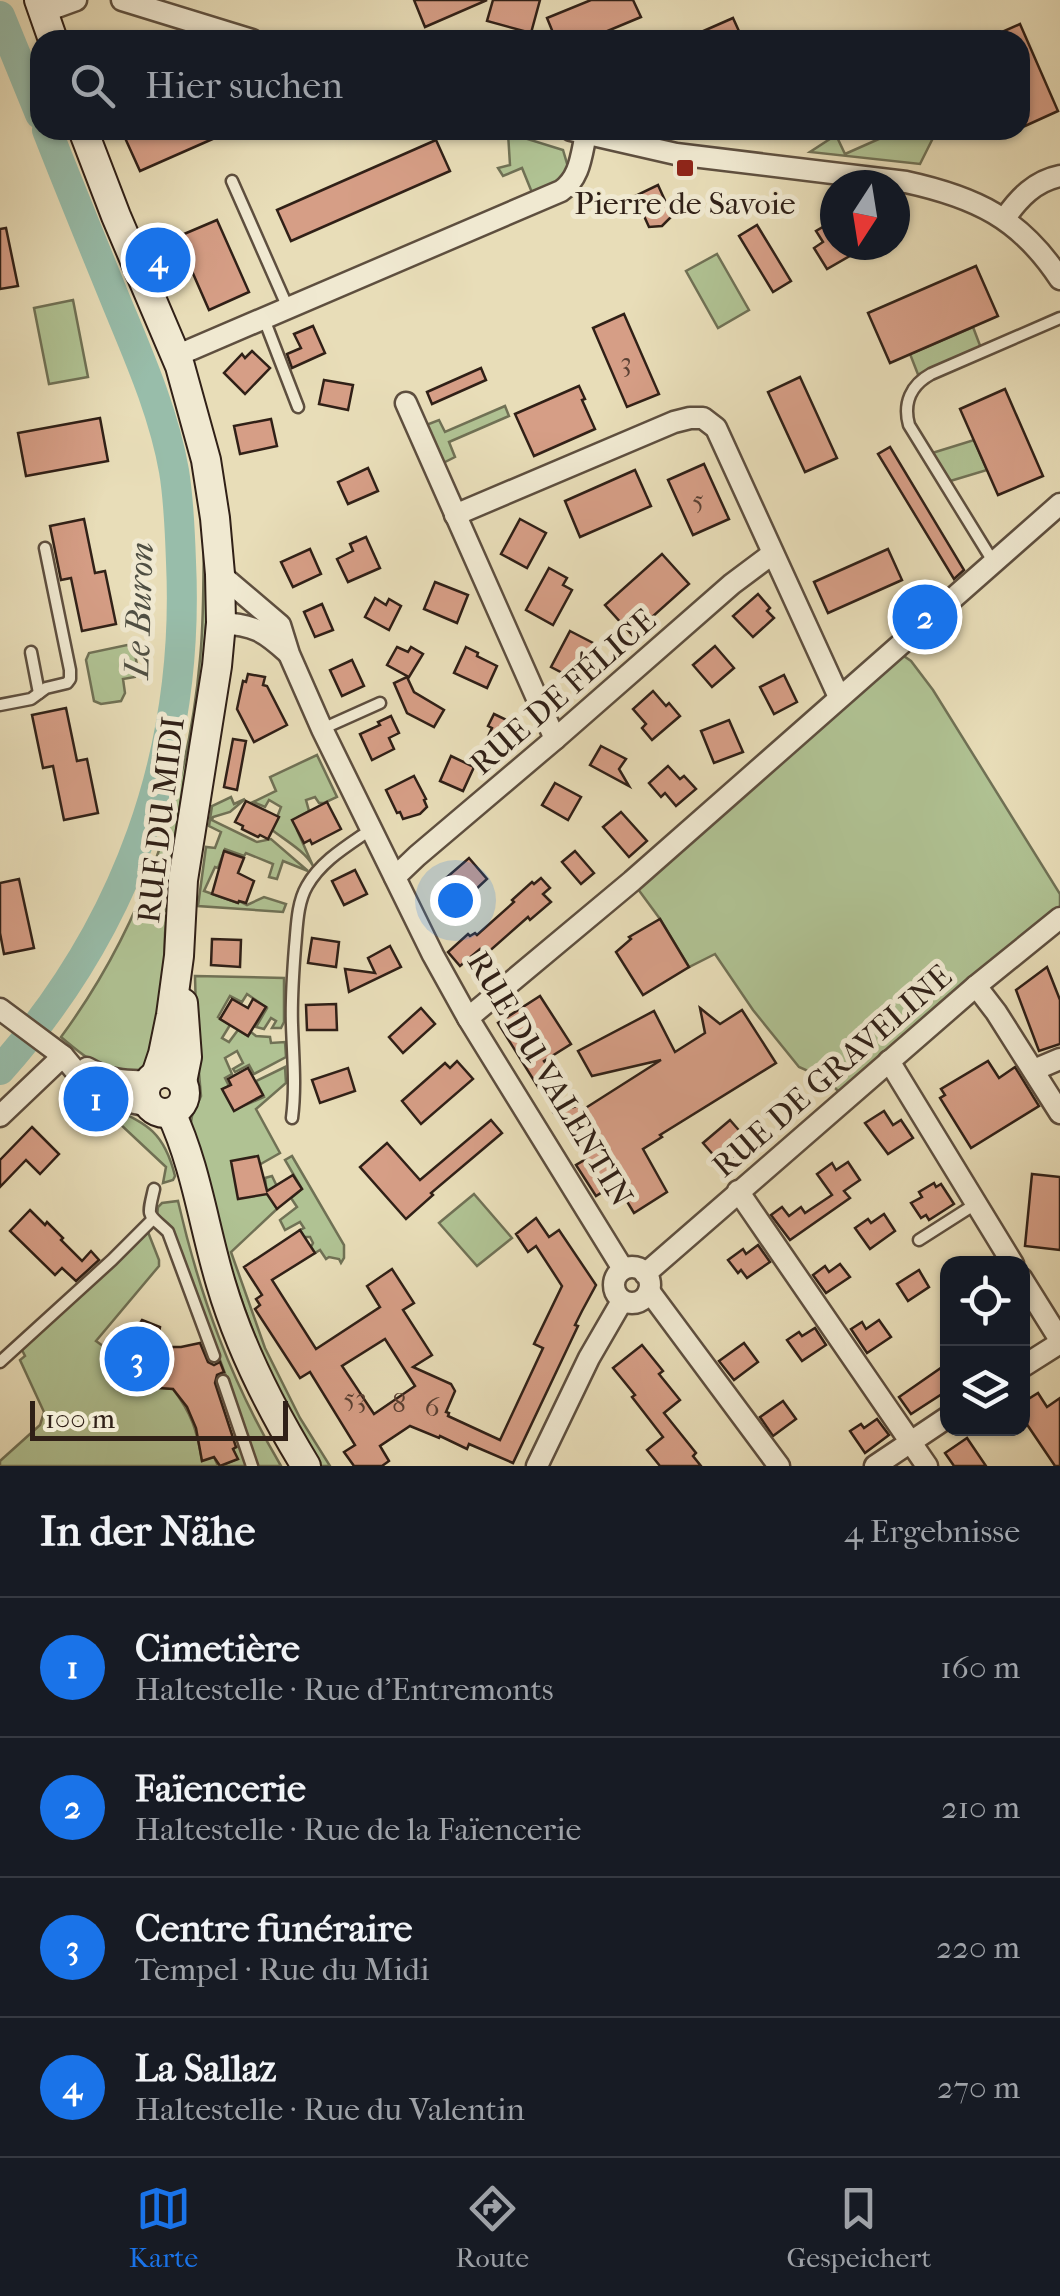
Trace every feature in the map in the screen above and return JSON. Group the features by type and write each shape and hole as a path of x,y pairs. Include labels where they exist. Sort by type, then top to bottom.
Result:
{"main road":[{"path":"41,6 49,30"},
{"path":"87,140 176,356 206,460 220,574"},
{"name":"RUE DU MIDI","path":"220,574 217,666 183,880 179,956 187,1057 161,1091 184,1140 222,1287 242,1342 285,1432 306,1466"}],"street":[{"path":"41,6 76,0"},
{"path":"122,0 220,30"},
{"path":"176,356 561,191 574,180 578,170 578,140"},
{"path":"614,140 676,154 933,188 970,200 1005,218 1038,250 1060,280"},
{"path":"1005,218 1024,194 1060,176"},
{"path":"406,404 555,740"},
{"path":"455,515 674,422 703,418 716,428 838,697"},
{"path":"468,1018 632,882 1060,504"},
{"name":"RUE DE FÉLICE","path":"395,878 732,584 772,554"},
{"name":"RUE DU VALENTIN","path":"220,574 280,624 322,729 433,955 623,1269"},
{"path":"221,623 248,625 267,634 289,654"},
{"name":"RUE DE GRAVELINE","path":"647,1282 738,1191 1060,918"},
{"path":"976,986 1060,1113"},
{"path":"8,1014 55,1050 94,1088 116,1099 161,1091"},
{"path":"0,1116 55,1050"},
{"path":"1034,1070 1060,1059"},
{"path":"889,1061 1009,1256"},
{"path":"738,1191 927,1466"},
{"path":"647,1282 638,1302 622,1301 614,1291 618,1273 635,1267 647,1282 779,1466"},
{"path":"1030,1292 1060,1341 1030,1362"},
{"path":"537,1466 622,1301"},
{"path":"874,1466 940,1422"}],"lane":[{"path":"232,181 289,308"},
{"path":"994,564 909,425 910,395 920,380 1060,318"},
{"path":"264,319 298,407"},
{"path":"0,705 31,699 70,678 45,548"},
{"path":"32,652 39,692"},
{"path":"322,729 380,702"},
{"path":"292,1118 293,973 303,894 321,867 371,830"},
{"path":"154,1190 149,1212 152,1220 168,1232 214,1356"},
{"path":"919,1240 978,1202"},
{"path":"0,1362 152,1220"},
{"path":"223,1381 252,1466"}],"green space":[{"path":"508,140 531,140 563,150 568,167 561,181 533,195 522,168 503,176 498,168 510,165"},
{"path":"828,140 838,140 845,154 876,140 932,140 920,164 810,152"},
{"path":"717,254 749,310 718,328 686,271"},
{"path":"73,300 88,377 49,384 34,308"},
{"path":"973,327 981,348 919,377 910,354"},
{"path":"505,406 509,416 449,442 455,457 439,465 421,427 439,420 445,432"},
{"path":"974,440 987,470 947,482 929,454"},
{"path":"204,544 208,589 204,661 172,855 163,1002 146,1068 124,1073 101,1066 61,1037 115,951 156,858 172,809 194,710 202,630"},
{"path":"127,645 134,649 138,670 135,677 123,679 125,693 121,701 94,701 86,660 89,653"},
{"path":"898,652 911,661 933,690 1060,894 1060,918 846,1098 824,1078 799,1067 715,954 689,967 632,881"},
{"path":"317,755 337,797 324,803 315,797 306,800 309,811 298,817 297,830 313,866 272,830 281,807 269,800 265,807 253,802 276,791 270,777"},
{"path":"231,797 234,804 245,799 212,820 257,842 271,839 308,871 283,861 277,879 269,877 273,864 225,849 204,891 247,905 264,897 286,904 283,912 198,906 206,847 215,848 221,832 209,826 212,806"},
{"path":"195,976 284,978 281,1028 272,1028 276,1021 271,1018 264,1029 256,1027 267,1008 247,994 242,1002 230,996 218,1017 230,1025 222,1038 229,1042 238,1030 248,1036 251,1032 270,1037 271,1043 285,1042 286,1057 254,1074 249,1065 235,1072 233,1069 243,1063 237,1051 225,1058 232,1074 225,1078 229,1086 223,1089 234,1110 264,1097 256,1081 285,1067 286,1083 256,1109 280,1153 259,1165 267,1194 265,1178 272,1176 282,1197 274,1203 277,1209 231,1252 265,1348 300,1418 330,1466 321,1466 260,1349 190,1128 201,1096"},
{"path":"95,1100 156,1134 170,1158 173,1180 163,1183 166,1167 102,1107 98,1121 89,1110"},
{"path":"292,1156 344,1245 341,1263 339,1259 326,1259 320,1250 315,1253 310,1237 304,1237 300,1230 304,1228 300,1222 285,1230 280,1220 297,1207 291,1198 302,1189 285,1160"},
{"path":"474,1194 512,1238 477,1266 439,1223"},
{"path":"178,1201 219,1338 281,1466 220,1466 237,1459 233,1449 239,1446 218,1382 227,1379 171,1227 157,1216 162,1203"},
{"path":"148,1232 159,1266 96,1341 103,1346 119,1328 131,1336 110,1373 140,1385 173,1389 193,1423 202,1460 214,1457 218,1466 0,1466 0,1461 40,1425 44,1412 20,1360 25,1356 22,1350"}],"building":[{"path":"414,0 487,0 425,27"},
{"path":"493,0 540,0 532,30 487,21"},
{"path":"591,0 633,0 641,17 610,30 552,30 547,18"},
{"path":"733,18 738,30 706,30"},
{"path":"1030,47 1058,111 1030,124"},
{"path":"126,140 210,140 140,171"},
{"path":"436,140 450,171 291,241 277,210"},
{"path":"658,185 672,216 662,226 649,227 635,196"},
{"path":"217,220 249,292 209,310 177,237"},
{"path":"757,225 791,281 773,292 739,236"},
{"path":"6,228 18,286 0,289 0,229"},
{"path":"821,260 843,260 827,269"},
{"path":"976,266 998,316 890,363 868,313"},
{"path":"624,314 659,394 627,407 593,328"},
{"path":"313,326 325,353 292,368 287,354 301,348 294,334"},
{"path":"252,351 270,368 245,394 224,373 242,354 245,358"},
{"path":"481,368 486,380 432,404 427,392"},
{"path":"800,377 837,458 805,472 768,392"},
{"path":"324,380 353,385 348,410 319,404"},
{"path":"579,386 595,429 534,456 515,414"},
{"path":"1005,389 1043,476 998,495 960,409"},
{"path":"100,418 108,461 26,476 18,433"},
{"path":"271,419 277,446 240,454 234,426"},
{"path":"890,447 964,570 954,579 878,454"},
{"path":"704,464 729,519 693,535 668,480"},
{"path":"368,468 378,491 348,504 338,482"},
{"path":"635,470 651,506 580,537 565,501"},
{"path":"84,519 95,573 105,571 116,624 82,631 71,578 61,580 50,526"},
{"path":"520,519 546,533 527,568 501,554"},
{"path":"366,537 380,568 348,582 337,559 353,551 350,544"},
{"path":"310,549 321,574 293,587 281,562"},
{"path":"888,549 902,580 828,613 814,582"},
{"path":"662,554 689,584 632,635 605,605"},
{"path":"549,568 567,578 563,585 572,590 553,625 526,610"},
{"path":"435,582 468,595 457,623 424,609"},
{"path":"758,594 774,618 753,637 733,616"},
{"path":"375,598 386,605 389,599 401,606 389,630 365,617"},
{"path":"322,604 333,630 315,637 304,612"},
{"path":"570,631 597,645 578,681 551,667"},
{"path":"715,646 734,668 712,687 693,665"},
{"path":"397,647 408,652 411,647 423,654 409,677 387,665"},
{"path":"466,647 497,666 487,688 454,673"},
{"path":"352,660 364,686 342,696 330,670"},
{"path":"248,674 265,677 263,685 287,725 254,742 237,709"},
{"path":"784,675 797,702 774,714 760,687"},
{"path":"407,677 414,692 444,710 434,727 407,713 394,683"},
{"path":"653,691 680,716 652,740 642,728 646,724 633,709"},
{"path":"66,708 77,761 87,759 98,813 64,820 53,766 43,768 32,715"},
{"path":"494,714 530,731 525,742 515,738 508,751 486,741"},
{"path":"391,716 399,733 389,738 394,749 372,760 360,734"},
{"path":"729,720 743,752 714,763 701,731"},
{"path":"233,739 246,741 237,790 224,787"},
{"path":"601,746 626,759 619,769 629,786 590,765"},
{"path":"451,756 474,767 463,791 440,781"},
{"path":"668,766 696,789 676,806 649,783"},
{"path":"414,776 427,807 420,814 403,819 386,790"},
{"path":"555,783 581,797 568,820 542,805"},
{"path":"246,801 279,817 268,839 242,829 235,822"},
{"path":"327,802 341,829 312,844 310,840 304,843 292,820"},
{"path":"621,812 647,841 629,857 603,827"},
{"path":"224,851 244,858 238,873 254,881 246,903 212,894"},
{"path":"575,851 594,873 581,884 562,862"},
{"path":"469,858 487,879 473,892 466,890 459,909 438,901 446,878"},
{"path":"355,870 367,894 344,905 332,881"},
{"path":"541,878 550,888 543,894 551,902 485,955 480,949 460,966 448,952 468,934 477,935"},
{"path":"19,879 34,948 4,954 0,883"},
{"path":"660,919 689,967 643,995 616,952 629,937"},
{"path":"312,938 339,942 336,967 308,963"},
{"path":"212,939 241,940 240,967 211,965"},
{"path":"390,946 401,967 349,992 345,969 375,973 368,958"},
{"path":"1047,967 1060,1000 1060,1044 1039,1051 1016,990"},
{"path":"540,996 571,1044 544,1061 554,1076 538,1087 498,1023"},
{"path":"232,999 248,1008 253,999 266,1007 248,1036 220,1019"},
{"path":"336,1004 337,1030 307,1030 306,1005"},
{"path":"421,1008 435,1024 403,1053 389,1037"},
{"path":"700,1008 720,1024 742,1010 776,1063 643,1149 667,1192 634,1213 614,1185 596,1196 576,1165 586,1159 554,1113 580,1105 584,1109 661,1060 592,1076 578,1051 654,1011 675,1052 705,1033"},
{"path":"457,1061 473,1079 421,1124 402,1101 445,1063 450,1068"},
{"path":"988,1061 999,1078 1015,1067 1039,1106 971,1148 940,1098 945,1095 941,1089"},
{"path":"248,1068 263,1095 234,1111 222,1089 231,1085 228,1079"},
{"path":"348,1068 355,1091 320,1103 312,1080"},
{"path":"884,1111 893,1125 901,1120 913,1138 888,1154 865,1123"},
{"path":"491,1120 502,1133 406,1219 360,1167 387,1143 420,1180"},
{"path":"730,1120 750,1143 723,1166 703,1143"},
{"path":"32,1127 59,1154 40,1174 26,1160 0,1187 0,1160"},
{"path":"258,1156 267,1191 293,1175 302,1189 277,1209 267,1194 238,1199 231,1161"},
{"path":"848,1162 860,1180 844,1191 850,1198 790,1240 771,1215 782,1207 789,1216 801,1207 805,1213 832,1195 817,1174 832,1163 836,1170"},
{"path":"1032,1174 1060,1177 1060,1250 1025,1246"},
{"path":"934,1183 936,1187 941,1184 954,1204 929,1220 926,1215 921,1218 911,1203 922,1197 919,1192"},
{"path":"30,1210 45,1225 47,1222 82,1261 91,1251 99,1260 76,1281 62,1268 55,1275 10,1231"},
{"path":"884,1214 895,1231 870,1249 855,1228"},
{"path":"536,1218 549,1237 559,1230 596,1285 513,1463 469,1444 467,1449 410,1426 380,1446 389,1461 382,1466 354,1466 344,1452 355,1445 310,1372 300,1378 255,1309 260,1305 256,1299 262,1295 244,1267 300,1230 315,1253 272,1280 316,1349 380,1307 367,1286 392,1269 414,1303 403,1310 432,1355 413,1367 451,1384 455,1391 446,1412 448,1416 500,1440 543,1348 534,1344 562,1286 536,1246 528,1252 516,1234","holes":["385,1339 415,1386 374,1414 342,1366"]},
{"path":"758,1245 770,1262 747,1278 728,1260 743,1249 746,1254"},
{"path":"840,1264 850,1277 826,1293 813,1275 825,1266 829,1272"},
{"path":"919,1270 929,1287 908,1301 897,1284"},
{"path":"142,1320 160,1327 159,1347 200,1343 208,1362 220,1362 224,1372 217,1375 215,1383 238,1459 220,1466 214,1457 202,1461 196,1428 173,1389 144,1387 109,1373"},
{"path":"879,1320 891,1337 867,1353 851,1329 862,1322 866,1329"},
{"path":"815,1328 826,1345 802,1361 787,1340"},
{"path":"744,1343 758,1362 734,1380 719,1361"},
{"path":"642,1345 680,1400 664,1413 696,1453 693,1456 701,1466 660,1466 647,1450 663,1437 613,1368"},
{"path":"940,1369 940,1395 911,1414 899,1397"},
{"path":"1038,1393 1047,1407 1060,1398 1060,1466 1055,1466 1030,1429 1030,1398"},
{"path":"783,1401 796,1419 773,1436 760,1417"},
{"path":"877,1419 889,1435 865,1453 850,1431"},
{"path":"967,1438 986,1466 954,1466 945,1453"}],"waterway":[{"name":"Le Buron","path":"0,16 30,90"},
{"name":"Le Buron","path":"0,1070 45,1015 83,958 142,834 161,769 174,702 181,633 178,505 164,429 143,366 51,140"}],"place":[{"name":"Pierre de Savoie","path":"685,168"},
{"name":"La Sallaz","path":"158,260"},
{"name":"Faïencerie","path":"925,617"},
{"name":"Cimetière","path":"96,1099"},
{"name":"Centre funéraire","path":"137,1359"}]}
